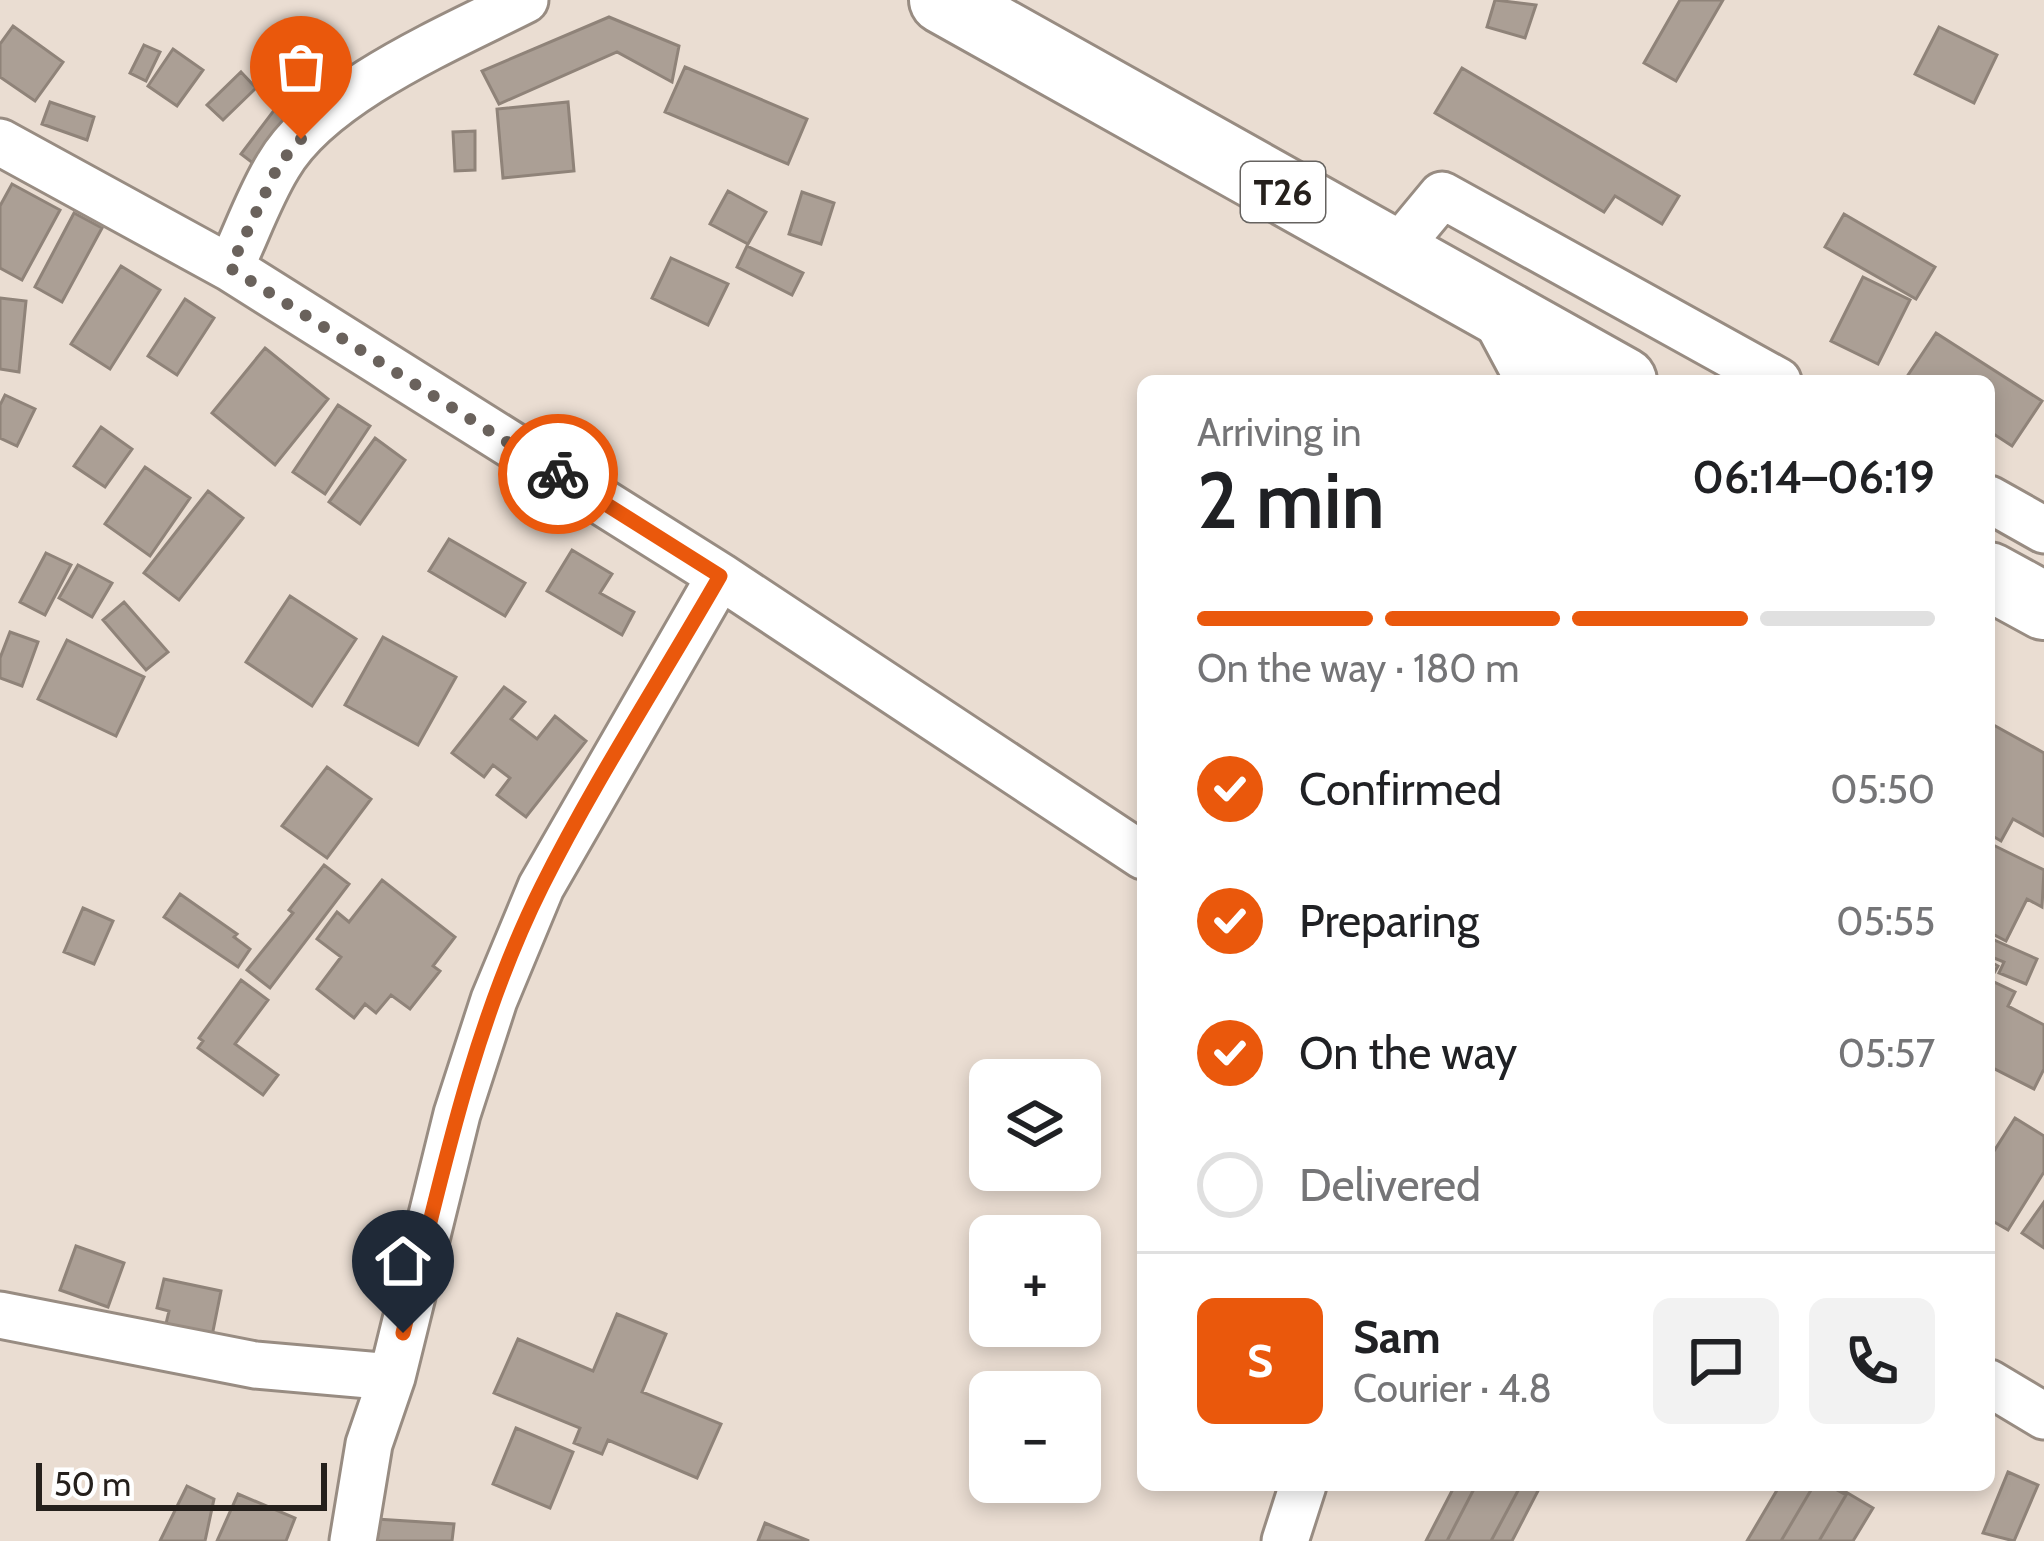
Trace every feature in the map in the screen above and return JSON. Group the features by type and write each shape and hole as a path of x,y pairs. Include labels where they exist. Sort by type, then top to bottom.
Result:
{"highway":[{"name":"T26","path":"943,0 1612,375"},
{"path":"1995,579 2044,605"}],"street":[{"path":"230,268 279,164 324,115 397,66 525,0"},
{"path":"0,142 230,268 720,576 1137,852"},
{"path":"1393,254 1442,195 1767,375"},
{"path":"1491,310 1526,375"},
{"path":"1995,502 2044,530"},
{"path":"352,1541 369,1444 392,1377 457,1114 494,1000 541,887 720,576"},
{"path":"0,1315 255,1365 392,1377"},
{"path":"1995,1387 2044,1416"},
{"path":"1285,1541 1301,1491"}],"building":[{"path":"1495,0 1536,5 1525,38 1487,27"},
{"path":"1680,0 1723,0 1676,81 1644,63"},
{"path":"609,17 679,46 672,82 617,52 499,104 482,71"},
{"path":"13,26 63,62 35,101 0,77 0,44"},
{"path":"1939,27 1997,55 1974,103 1915,74"},
{"path":"144,45 160,52 146,81 130,73"},
{"path":"173,49 203,70 177,106 148,86"},
{"path":"685,67 807,119 788,164 665,112"},
{"path":"1462,68 1679,196 1662,224 1615,196 1604,212 1435,113"},
{"path":"241,72 256,88 223,120 207,105"},
{"path":"294,84 318,101 265,172 241,154"},
{"path":"50,102 94,117 87,140 42,124"},
{"path":"568,102 574,171 503,178 497,109"},
{"path":"475,131 475,170 455,171 453,132"},
{"path":"12,184 60,210 22,280 0,268 0,206"},
{"path":"728,191 766,212 748,244 710,224"},
{"path":"802,192 834,203 821,244 789,234"},
{"path":"74,213 102,228 62,302 35,287"},
{"path":"1844,214 1935,267 1916,299 1825,247"},
{"path":"747,246 803,273 792,295 737,267"},
{"path":"671,258 728,284 708,325 652,298"},
{"path":"121,266 160,290 110,369 71,344"},
{"path":"1863,277 1910,300 1878,364 1831,341"},
{"path":"0,298 26,301 19,372 0,369"},
{"path":"185,299 214,318 177,375 148,356"},
{"path":"1936,333 2042,401 2012,446 1995,435 1995,375 1908,375"},
{"path":"265,348 328,399 275,465 212,413"},
{"path":"5,395 35,409 17,446 0,438 0,405"},
{"path":"338,405 370,426 325,494 293,472"},
{"path":"101,427 132,449 105,487 74,466"},
{"path":"375,438 405,460 360,524 329,502"},
{"path":"145,467 190,498 150,556 105,524"},
{"path":"208,491 243,518 179,600 144,573"},
{"path":"449,539 525,583 505,616 429,571"},
{"path":"572,550 612,574 600,593 634,612 622,635 547,591"},
{"path":"46,553 71,565 45,615 20,602"},
{"path":"78,565 112,583 92,617 59,598"},
{"path":"290,596 356,639 312,706 246,662"},
{"path":"124,602 168,652 146,670 103,620"},
{"path":"10,632 38,642 22,686 0,678 0,658"},
{"path":"383,637 456,677 418,745 345,705"},
{"path":"67,640 144,677 116,736 38,699"},
{"path":"504,687 525,702 511,719 537,739 555,716 586,741 526,817 497,795 510,778 493,765 484,777 452,753"},
{"path":"1995,726 2044,753 2044,836 2013,819 2001,841 1995,838"},
{"path":"327,767 371,799 327,858 282,826"},
{"path":"1995,846 2044,870 2042,907 2027,899 2006,941 1995,935"},
{"path":"324,865 349,884 270,988 247,970"},
{"path":"382,880 455,937 433,966 440,971 410,1009 391,995 376,1013 365,1004 354,1018 317,989 341,957 317,939 337,912 349,922"},
{"path":"180,894 237,934 234,937 250,949 238,967 164,917"},
{"path":"83,908 113,921 94,964 64,952"},
{"path":"1995,940 2037,959 2026,984 1999,973 2004,962 1995,958"},
{"path":"241,980 268,1000 235,1044 278,1075 263,1095 198,1048 203,1041 199,1038"},
{"path":"1995,982 2015,992 2008,1006 2044,1025 2044,1069 2034,1089 1995,1069"},
{"path":"2015,1118 2044,1136 2044,1172 2008,1230 1995,1222 1995,1150"},
{"path":"2044,1202 2044,1248 2022,1233"},
{"path":"76,1246 124,1263 108,1307 60,1290"},
{"path":"164,1279 221,1291 211,1341 164,1332 169,1311 157,1308"},
{"path":"617,1314 666,1334 642,1392 721,1424 697,1478 608,1440 602,1454 574,1443 580,1428 494,1393 518,1339 593,1371"},
{"path":"516,1428 573,1452 550,1508 493,1484"},
{"path":"2008,1472 2038,1485 2014,1541 1983,1533"},
{"path":"187,1486 214,1499 205,1541 160,1541"},
{"path":"1452,1491 1518,1491 1491,1541 1426,1541"},
{"path":"1473,1491 1538,1491 1512,1541 1447,1541"},
{"path":"1776,1491 1846,1495 1819,1541 1747,1541"},
{"path":"1810,1491 1844,1491 1873,1508 1853,1541 1781,1541"},
{"path":"238,1494 295,1518 286,1541 217,1541"},
{"path":"376,1519 454,1524 452,1541 374,1541"},
{"path":"765,1523 809,1541 758,1541"}],"way so far":[{"path":"301,139 279,164 230,268 558,474"}],"route":[{"path":"403,1333 457,1114 494,1000 541,887 720,576 558,474"}]}
